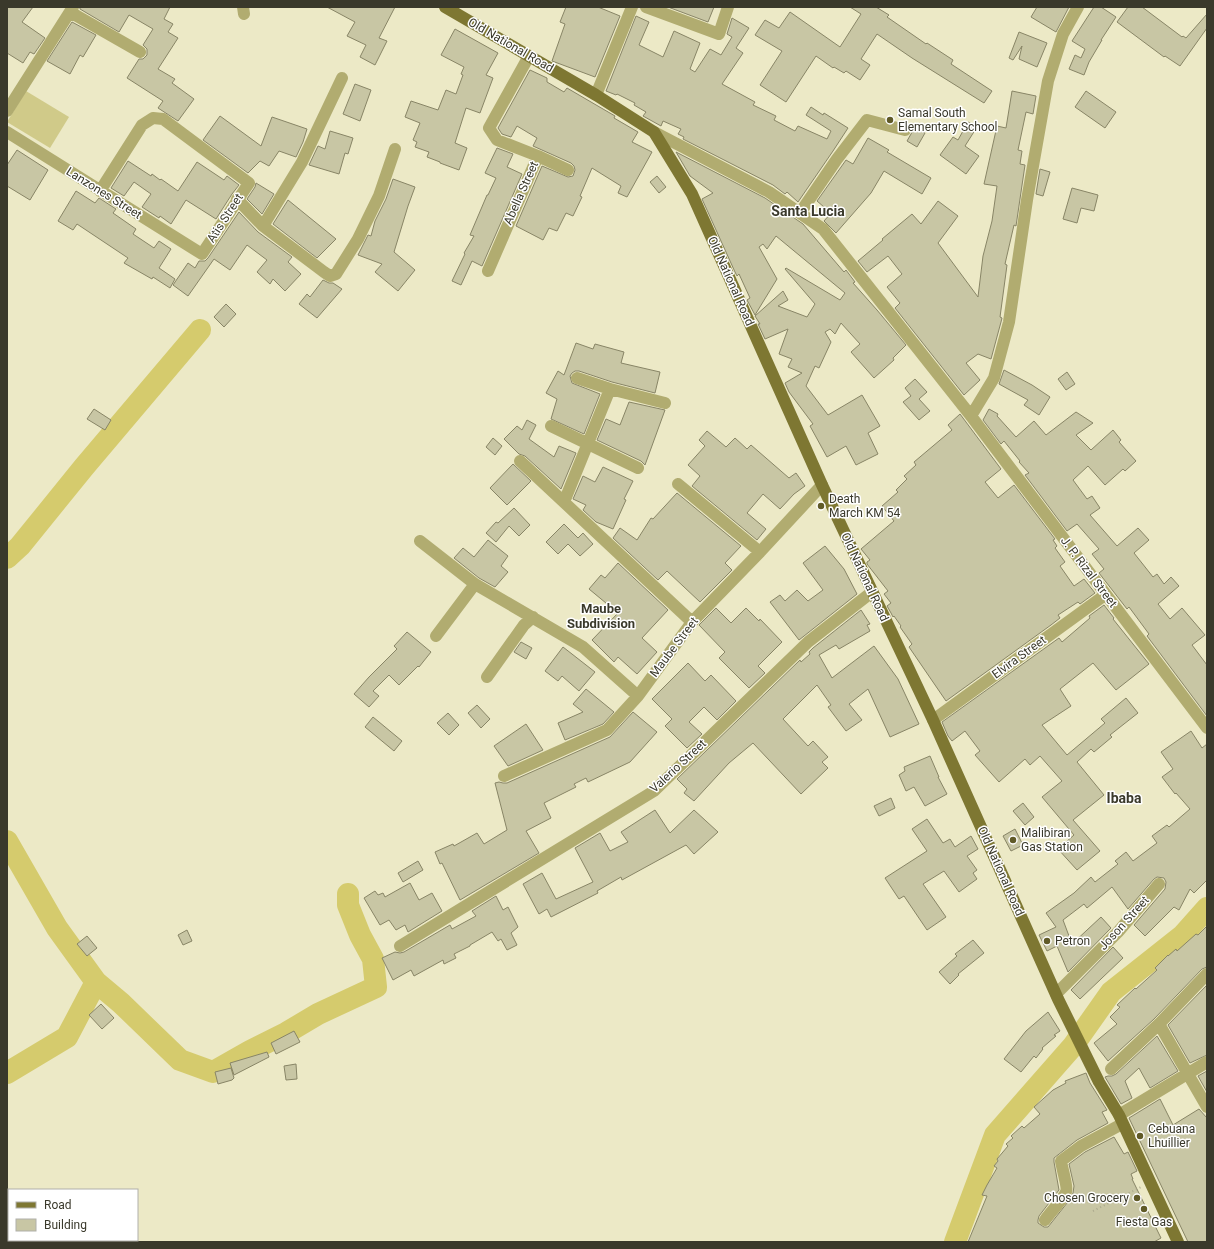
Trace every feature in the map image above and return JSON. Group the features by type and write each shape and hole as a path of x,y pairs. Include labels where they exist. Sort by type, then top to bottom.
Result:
{"main road":[{"name":"Old National Road","path":"445,7 654,132 692,194 822,485 933,720 1057,997 1092,1067 1121,1119 1178,1242"}],"street":[{"path":"596,96 632,7"},
{"path":"646,7 719,34 728,7"},
{"path":"971,416 994,378 1009,322 1027,200 1048,82 1063,34 1078,7"},
{"path":"7,111 71,9 140,52"},
{"name":"Abella Street","path":"488,271 538,156 497,140 489,128 528,56"},
{"path":"263,226 302,162 342,78"},
{"name":"Atis Street","path":"100,191 142,125 153,118 163,119 249,183 202,254"},
{"path":"800,213 867,120 905,130"},
{"name":"Lanzones Street","path":"7,132 202,254"},
{"name":"J. P. Rizal Street","path":"654,132 769,192 823,229 971,416 1207,728"},
{"path":"237,199 263,226 330,276 336,274 358,239 378,196 395,149"},
{"path":"538,156 568,170"},
{"path":"578,378 610,389 665,403"},
{"path":"564,502 610,389"},
{"path":"551,426 638,468"},
{"path":"520,461 692,622"},
{"path":"678,484 760,552"},
{"name":"Maube Street","path":"504,776 607,730 638,696 692,622 822,485"},
{"path":"420,541 474,584 583,647 638,696"},
{"path":"436,636 474,584"},
{"name":"Valerio Street","path":"400,946 654,790 808,642 872,592"},
{"name":"Elvira Street","path":"933,720 1105,595"},
{"path":"487,677 524,625 533,617"},
{"name":"Joson Street","path":"1057,997 1118,932 1158,884"},
{"path":"1111,1069 1159,1024 1207,974"},
{"path":"1159,1024 1207,1107"},
{"path":"1045,1220 1066,1192 1066,1183 1061,1162 1080,1146 1207,1062"}],"path":[{"path":"1093,1211 1151,1182"}],"shaded area":[{"path":"26,91 69,117 50,148 7,122"}],"building":[{"path":"7,7 33,7 22,22 45,38 34,54 30,52 23,63 7,53"},
{"path":"80,7 170,7 164,19 173,24 168,32 178,38 158,69 175,79 172,83 194,99 178,121 158,108 163,101 127,78 139,59 143,59 147,55 147,49 143,45 153,29 129,15 119,32 80,9"},
{"path":"327,7 395,7 379,38 387,41 375,65 360,57 366,45 347,36 355,22"},
{"path":"566,7 598,7 620,16 595,77 552,61 565,24 560,22"},
{"path":"668,7 714,7 708,22"},
{"path":"850,7 876,7 889,15 887,17 926,44 927,43 953,60 951,64 992,91 984,103 912,58 877,34 861,59 870,65 860,80 846,71 844,73 834,67 833,68 816,56 786,102 760,85 782,51 755,35 765,20 779,28 790,12 840,47 861,14"},
{"path":"1037,7 1069,7 1056,32 1031,17"},
{"path":"1094,7 1101,7 1116,17 1101,40 1084,75 1069,69 1075,55 1081,58 1085,49 1072,41"},
{"path":"1128,7 1142,7 1182,37 1183,36 1186,38 1207,14 1207,28 1180,66 1165,56 1164,57 1117,22"},
{"path":"636,16 649,22 639,45 663,57 674,31 700,43 690,69 695,72 710,49 721,55 732,37 727,34 732,18 749,28 736,48 743,53 722,84 755,102 753,105 776,116 774,120 795,131 798,126 827,139 831,131 806,115 811,107 848,128 798,202 787,192 785,194 773,185 683,139 684,137 678,134 681,129 663,121 661,126 643,116 646,112 634,105 635,103 617,94 616,95 606,91"},
{"path":"72,22 96,35 83,57 80,55 70,74 47,61"},
{"path":"455,29 498,53 486,75 493,78 480,113 466,108 455,143 467,148 459,170 427,157 429,152 415,147 417,142 413,140 420,123 405,117 411,101 438,110 446,90 456,94 463,75 461,74 464,67 441,55"},
{"path":"1019,32 1047,43 1037,67 1019,59 1022,46 1013,60 1009,58"},
{"path":"530,70 547,78 547,82 564,92 567,88 615,116 614,118 638,132 632,142 652,152 627,197 618,193 621,186 592,168 580,196 582,197 573,216 566,213 557,231 549,228 543,240 516,226 542,166 568,177 573,176 575,170 571,163 533,146 537,138 517,126 511,137 502,134 498,128"},
{"path":"355,84 371,90 360,121 343,114"},
{"path":"1012,91 1036,96 1033,114 1026,112 1018,150 1022,151 1020,164 1025,165 1016,226 1014,225 1005,264 1007,265 1000,317 1002,318 991,359 978,354 966,363 980,380 964,395 895,308 900,303 887,287 902,274 888,256 867,272 858,261 912,214 921,224 938,201 958,216 938,243 978,297 983,256 992,221 997,186 984,184 997,126 1006,128"},
{"path":"1086,91 1116,112 1105,128 1075,107"},
{"path":"220,116 261,146 272,117 307,129 296,157 279,151 269,166 260,161 248,173 203,140"},
{"path":"968,122 977,127 965,146 979,156 966,174 940,155 953,137 958,140"},
{"path":"915,127 925,133 917,147 907,141"},
{"path":"330,131 353,138 348,154 345,153 339,174 309,165 318,146 325,149"},
{"path":"868,138 889,150 887,152 931,178 922,194 884,171 871,193 836,233 824,221 831,213 817,201 846,160 853,164"},
{"path":"497,148 513,154 507,167 522,174 482,266 472,261 461,285 452,281 465,254 464,253 474,236 470,235 496,178 485,173"},
{"path":"17,150 48,170 30,200 7,186 7,165"},
{"path":"676,152 765,198 803,224 844,272 846,270 855,282 853,283 906,345 893,358 894,360 874,378 851,352 860,344 841,323 835,334 830,329 825,332 831,342 819,368 815,366 806,386 828,415 862,395 880,426 868,433 878,454 856,465 846,446 827,457 810,426 813,424 789,392 785,383 802,373 788,367 792,359 779,354 788,329 765,339 758,324 760,324 755,316 783,291 788,300 778,306 807,317 815,304 785,269 786,268 840,300 845,293 776,236 767,249 763,244 759,247 777,279 755,315 747,300 750,298 739,274 737,276 735,272 702,199 713,193 690,176"},
{"path":"128,161 151,176 152,174 160,180 161,179 178,191 197,162 224,180 227,176 239,185 216,219 186,200 171,224 160,216 159,218 142,207 151,194 134,182 124,196 111,188"},
{"path":"1040,169 1050,172 1043,196 1036,194"},
{"path":"657,176 666,187 659,193 650,182"},
{"path":"393,179 415,187 394,252 415,270 398,291 375,272 382,264 358,255 368,235 371,236 375,221 386,199"},
{"path":"256,183 274,194 262,214 247,199"},
{"path":"1072,188 1098,195 1094,211 1081,208 1077,223 1063,219"},
{"path":"76,191 95,203 99,198 116,209 113,213 136,229 133,234 154,248 159,241 171,249 159,268 175,279 170,288 153,277 152,279 124,263 128,258 77,224 73,230 58,221"},
{"path":"288,200 336,239 317,258 273,224"},
{"path":"239,212 258,232 292,257 288,262 301,274 285,291 273,279 270,284 257,272 267,260 247,245 230,270 214,259 188,296 173,285 188,263 195,268 199,261 205,261 208,258"},
{"path":"323,280 333,283 342,289 317,318 299,304 307,294 310,297"},
{"path":"226,304 236,314 224,327 214,317"},
{"path":"576,343 593,349 595,344 624,352 621,363 660,372 655,393 575,371 570,376 572,383 600,394 584,434 551,419 557,399 546,393 558,371 564,375"},
{"path":"1004,370 1032,385 1050,397 1039,415 1024,405 1028,400 999,384"},
{"path":"1067,372 1075,384 1066,390 1058,379"},
{"path":"915,379 927,392 919,399 930,411 919,420 903,402 911,396 905,388"},
{"path":"629,402 665,410 645,465 641,461 597,440 606,419 620,425"},
{"path":"94,409 111,420 105,430 87,419"},
{"path":"989,409 998,414 997,416 1016,437 1034,421 1046,435 1076,412 1093,423 1076,435 1091,450 1113,430 1121,440 1119,442 1136,461 1125,471 1123,469 1105,485 1088,466 1073,480 1087,499 1092,496 1100,508 1090,515 1117,546 1138,528 1149,540 1134,553 1153,577 1157,574 1164,584 1171,577 1179,586 1158,604 1170,619 1182,608 1205,635 1192,645 1207,665 1207,716 1147,636 1149,634 1129,607 1127,609 1099,573 1104,569 1092,554 1099,549 1077,524 1067,531 1025,475 1029,473 1019,462 1020,461 1004,441 1001,444 983,420"},
{"path":"960,414 1001,469 985,482 998,498 1014,485 1055,539 1053,540 1057,546 1055,548 1065,562 1060,566 1074,586 1084,579 1095,593 1080,604 1078,602 1058,615 1060,618 1051,625 946,701 909,647 912,644 887,606 891,603 884,594 888,591 867,564 870,560 861,549 894,521 882,506 898,492 896,490 907,479 904,476 916,465 914,462 952,430 948,425"},
{"path":"527,420 536,425 529,439 554,457 559,446 576,453 561,489 525,456 519,454 504,439 517,426 522,430"},
{"path":"707,431 726,447 735,438 747,449 751,445 789,478 796,473 805,486 794,494 780,509 763,494 747,513 766,529 757,540 692,486 700,476 688,465 705,446 699,440"},
{"path":"493,438 502,446 495,455 486,447"},
{"path":"513,464 531,481 507,505 490,488"},
{"path":"603,467 633,481 624,499 626,500 613,529 596,522 583,510 586,505 573,499 583,476 595,482"},
{"path":"677,493 741,546 725,563 732,570 700,602 667,571 658,580 613,538 620,528 637,540 651,518 653,519"},
{"path":"514,508 530,525 519,536 509,526 496,542 486,533 496,522 498,523"},
{"path":"564,524 578,538 583,533 593,544 580,556 568,544 558,554 546,542"},
{"path":"488,540 508,556 501,566 508,572 495,587 479,578 454,558 463,548 474,557"},
{"path":"825,546 844,569 857,594 799,640 770,602 780,595 785,601 797,590 808,601 823,590 803,563"},
{"path":"618,563 668,610 642,638 657,652 637,674 618,657 614,662 592,640 618,613 589,589 601,575 605,578"},
{"path":"1104,605 1114,618 1113,619 1149,664 1116,690 1093,663 1060,689 1071,706 1042,725 1067,755 1105,723 1101,719 1126,698 1138,713 1110,735 1112,737 1094,752 1091,749 1077,762 1104,795 1073,820 1100,851 1077,870 1058,849 1074,835 1042,797 1062,781 1040,756 1030,765 1025,759 999,782 975,755 980,751 965,731 952,741 948,736 942,722 1059,638 1062,642 1090,618 1089,616"},
{"path":"716,608 731,623 746,608 759,621 760,619 782,642 758,666 765,673 749,688 719,658 725,652 699,625"},
{"path":"861,610 870,624 867,625 870,631 839,649 836,645 819,655 832,678 874,646 898,679 919,724 890,737 868,689 849,704 862,720 846,731 828,707 831,705 817,685 783,719 808,746 813,741 828,757 822,762 828,768 801,794 753,743 729,763 694,801 684,793 687,789 677,779 800,660 801,662 810,654 809,652 813,648"},
{"path":"407,632 431,652 419,667 418,666 399,685 389,675 373,691 379,696 369,707 354,694 397,649 394,646"},
{"path":"521,642 532,648 526,659 514,652"},
{"path":"563,647 595,672 579,691 562,676 558,681 545,671"},
{"path":"688,663 705,681 711,675 736,701 717,720 704,707 689,722 702,734 687,748 665,726 672,719 652,699"},
{"path":"586,689 614,712 603,724 565,740 558,723 583,712 573,704"},
{"path":"477,705 490,719 481,728 468,713"},
{"path":"633,712 657,732 630,762 588,782 586,778 574,784 576,787 544,803 551,818 526,831 539,853 460,900 435,852 453,844 454,846 477,833 484,844 507,830 495,783 507,783 610,737"},
{"path":"448,713 459,725 449,735 437,723"},
{"path":"373,717 402,741 394,751 365,727"},
{"path":"526,724 543,750 508,766 494,746"},
{"path":"1191,731 1202,748 1207,744 1207,880 1194,893 1190,889 1179,910 1174,907 1145,936 1134,925 1165,889 1166,882 1164,878 1157,877 1154,879 1128,909 1112,887 1087,908 1084,904 1063,920 1072,944 1101,917 1111,928 1068,972 1057,946 1047,951 1039,935 1056,927 1046,913 1074,893 1091,877 1095,882 1118,864 1115,861 1126,852 1133,861 1157,843 1152,836 1167,825 1169,827 1190,809 1176,793 1175,794 1162,777 1173,769 1161,752"},
{"path":"930,756 938,777 947,794 925,806 914,787 906,791 899,775 905,771 904,767"},
{"path":"891,798 895,808 879,816 874,806"},
{"path":"1023,803 1034,817 1025,825 1013,811"},
{"path":"655,810 670,833 694,810 718,832 694,854 686,845 622,880 621,877 597,891 598,893 551,917 547,909 539,914 523,884 542,873 556,899 593,882 575,848 600,833 610,851 628,842 621,832"},
{"path":"927,819 943,843 950,839 955,847 971,836 978,849 967,856 977,870 973,873 977,879 959,892 944,871 923,884 946,917 927,930 904,896 899,899 885,878 927,851 912,829"},
{"name":"Malibiran Gas Station","path":"1015,829 1023,845 1011,851 1003,836"},
{"path":"418,861 423,870 403,882 398,873"},
{"path":"410,883 419,900 432,893 442,911 408,932 405,925 396,930 389,920 380,925 364,898 375,891 378,895 383,893 385,897"},
{"path":"496,896 503,910 508,907 518,927 511,933 517,945 507,950 501,939 498,941 492,932 454,954 456,958 444,964 443,960 414,976 411,970 393,980 382,958 395,952 404,952 450,925 452,929 476,916 472,911"},
{"path":"1207,926 1207,967 1202,969 1154,1019 1108,1061 1094,1043 1117,1024 1110,1017 1120,1007 1117,1005 1157,970 1155,968 1168,955 1176,949 1177,951"},
{"path":"187,930 192,941 183,945 178,935"},
{"path":"87,936 97,948 87,956 77,944"},
{"path":"973,940 984,953 958,974 959,975 950,984 939,972 957,956 955,954"},
{"path":"1113,947 1123,958 1080,999 1071,990"},
{"path":"1207,985 1207,1055 1190,1063 1168,1025"},
{"path":"101,1004 114,1018 102,1029 89,1015"},
{"path":"1048,1012 1060,1031 1054,1035 1056,1036 1042,1048 1043,1049 1036,1058 1034,1056 1021,1072 1004,1059 1026,1031"},
{"path":"294,1031 300,1042 276,1054 271,1043"},
{"path":"1157,1036 1178,1071 1150,1088 1139,1068 1125,1081 1132,1098 1121,1104 1105,1077 1116,1074"},
{"path":"267,1052 269,1057 234,1075 230,1063"},
{"path":"296,1064 297,1079 286,1080 284,1066"},
{"path":"231,1068 234,1078 218,1084 215,1072"},
{"path":"1207,1071 1207,1092 1198,1076"},
{"path":"1086,1073 1090,1083 1107,1110 1102,1112 1108,1123 1077,1140 1054,1158 1059,1190 1039,1216 1038,1223 1044,1227 1048,1227 1071,1198 1074,1186 1069,1164 1085,1152 1114,1137 1124,1154 1128,1152 1137,1171 1131,1174 1132,1179 1161,1238 1154,1242 968,1242 987,1196 982,1195 997,1168 994,1166 998,1161 997,1159 1008,1146 1006,1144 1013,1138 1011,1136 1022,1126 1024,1128 1040,1114 1034,1107 1053,1090 1066,1083 1065,1081"},
{"path":"1160,1099 1173,1125 1199,1109 1207,1118 1207,1242 1188,1242 1129,1118"}],"waterway":[{"path":"7,558 20,546 84,467 200,330"},
{"path":"7,841 57,928 96,982"},
{"path":"7,1073 67,1037 96,982 121,1003 180,1060 213,1072 318,1014 376,987 373,959 360,935 348,905 348,894"},
{"path":"955,1242 995,1135 1073,1046 1111,992 1183,935 1207,908"}],"place":[{"name":"Samal South Elementary School","path":"890,120"},
{"name":"Death March KM 54","path":"821,506"},
{"name":"Malibiran Gas Station","path":"1013,840"},
{"name":"Petron","path":"1047,941"},
{"name":"Cebuana Lhuillier","path":"1140,1136"},
{"name":"Chosen Grocery","path":"1137,1198"},
{"name":"Fiesta Gas","path":"1144,1209"}],"district":[{"name":"Santa Lucia","path":"808,211"},
{"name":"Maube Subdivision","path":"601,616"},
{"name":"Ibaba","path":"1124,798"}]}
